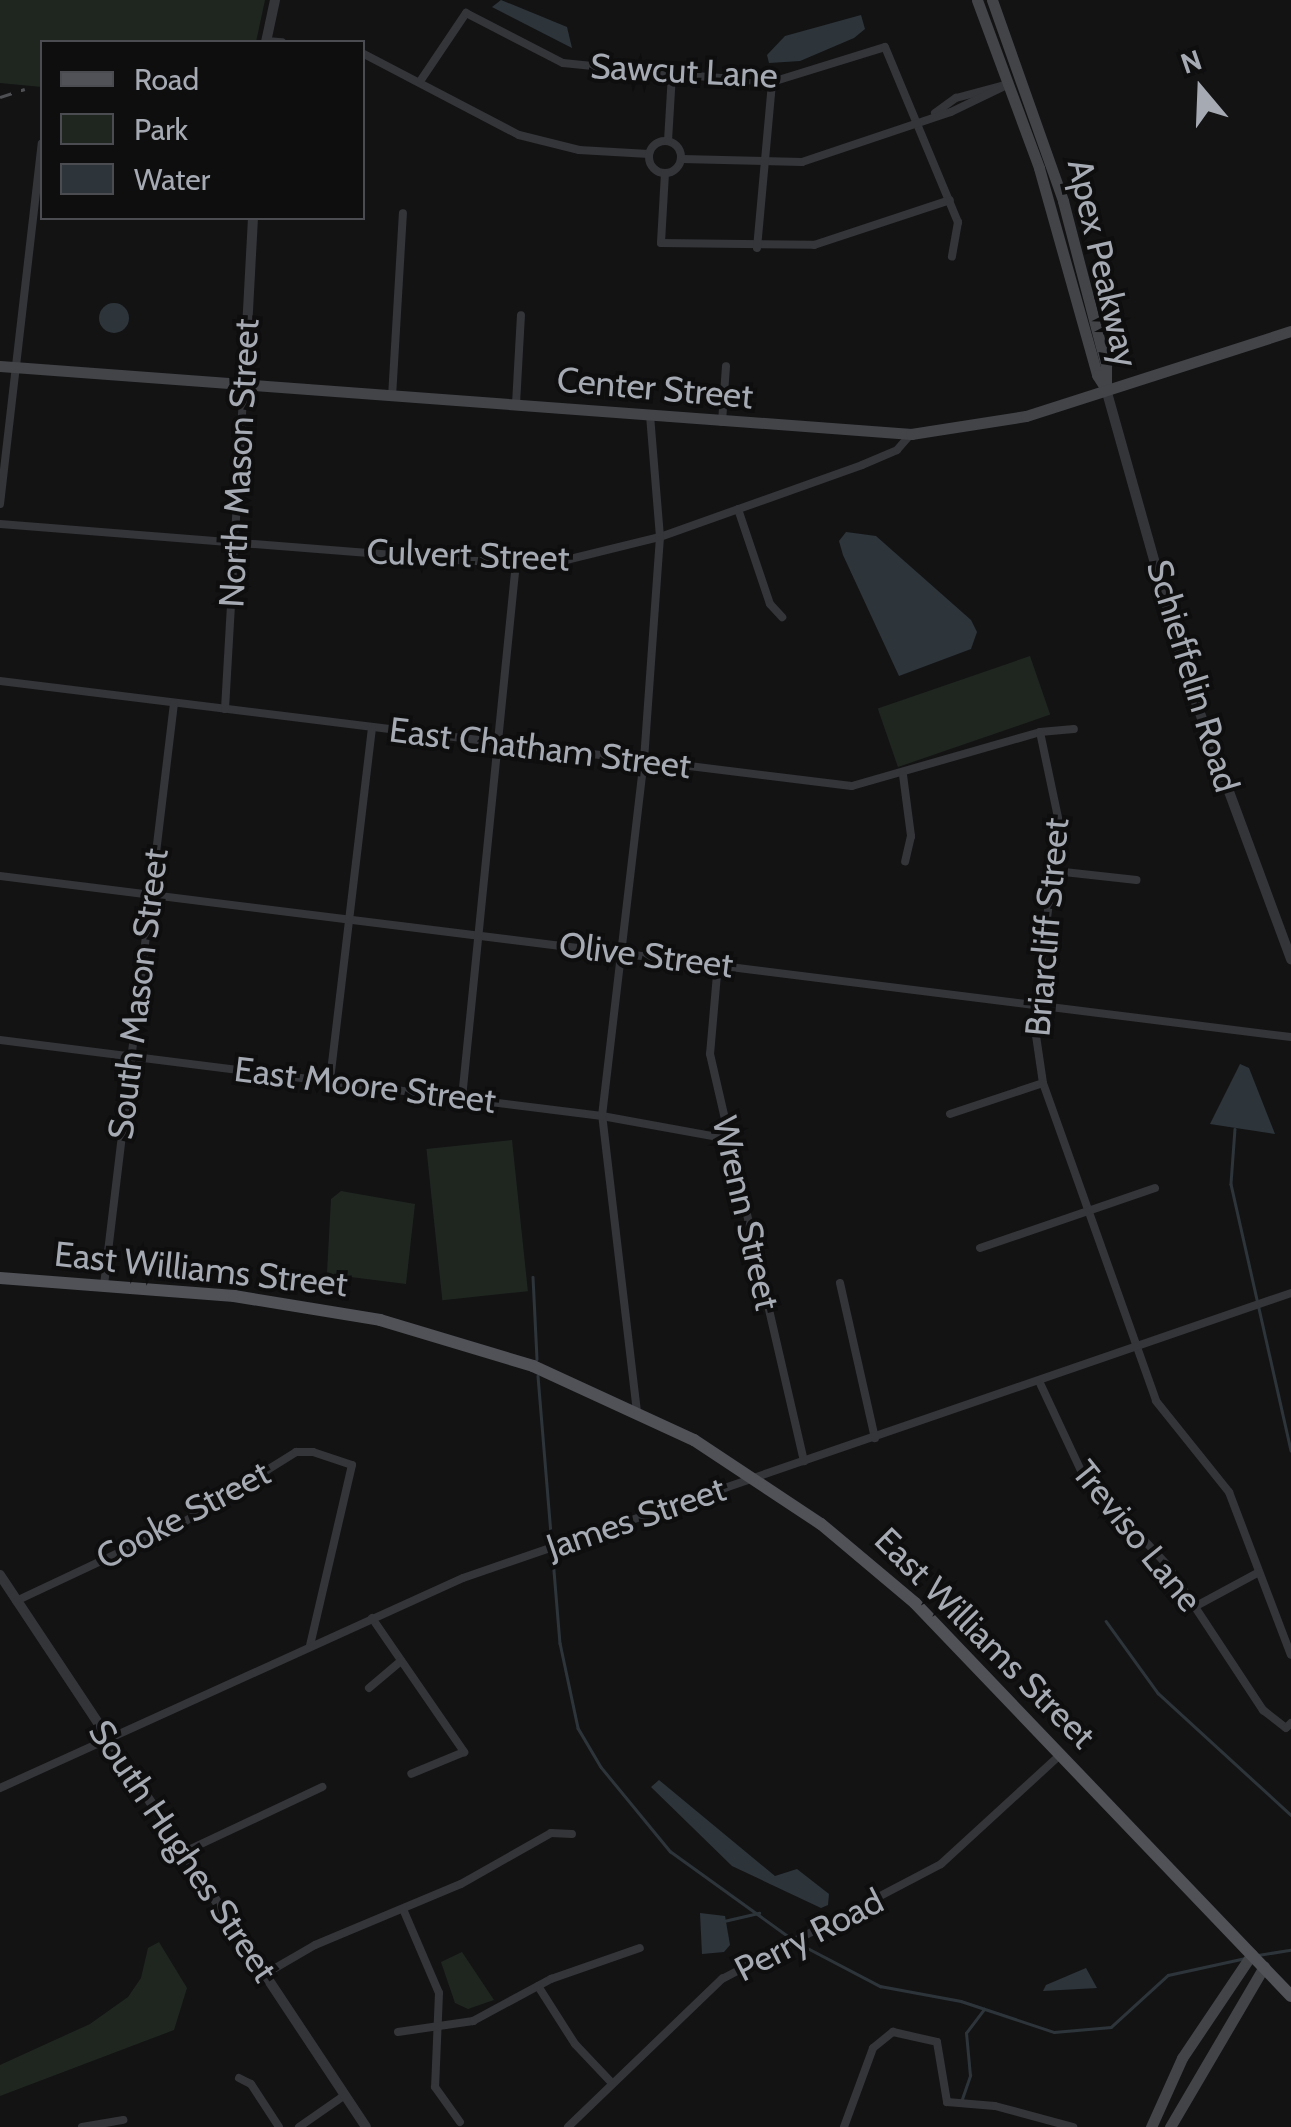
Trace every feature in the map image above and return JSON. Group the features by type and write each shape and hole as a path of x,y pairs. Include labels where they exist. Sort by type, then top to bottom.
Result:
{"main road":[{"name":"Apex Peakway","path":"977,0 1009,84 1106,389"},
{"name":"Apex Peakway","path":"992,0 1023,79 1074,239 1106,389"},
{"name":"Center Street","path":"0,366 911,434 977,427 1291,331"},
{"name":"East Williams Street","path":"0,1278 278,1301 380,1320 513,1359 638,1412 753,1477 915,1603 1291,1996"},
{"path":"1151,2127 1182,2058 1252,1954"},
{"path":"1170,2127 1264,1967"}],"street":[{"path":"266,40 275,0"},
{"name":"Sawcut Lane","path":"421,80 457,19 472,13 563,63 772,82 885,46 950,200 960,235 952,256"},
{"path":"365,54 540,142 649,154 668,140"},
{"path":"672,74 668,140 682,158"},
{"path":"950,200 835,240 758,248 660,243 665,174 682,158 765,163 819,157 1001,93 1009,84 1023,79"},
{"path":"758,248 772,82"},
{"path":"649,154 652,168 665,174"},
{"path":"0,504 40,161"},
{"path":"392,397 403,213"},
{"name":"North Mason Street","path":"225,709 253,220"},
{"path":"516,404 522,315"},
{"path":"722,422 726,366"},
{"name":"Schieffelin Road","path":"1106,389 1187,678 1290,951"},
{"path":"638,1412 602,1116 644,760 660,537 650,416"},
{"name":"Culvert Street","path":"0,524 516,563 591,558 881,458 911,434"},
{"path":"738,510 770,604 782,617"},
{"path":"462,1098 502,744 516,563"},
{"name":"East Chatham Street","path":"0,681 852,786 903,775 1040,732 1074,729"},
{"name":"South Mason Street","path":"104,1285 174,702"},
{"path":"330,1080 372,728"},
{"name":"Briarcliff Street","path":"1040,732 1059,811 1055,871 1036,1005 1043,1083 1135,1347 1163,1415 1229,1492 1291,1655"},
{"path":"903,775 911,836 906,861"},
{"path":"1055,871 1137,880"},
{"name":"Olive Street","path":"0,876 1291,1037"},
{"name":"Wrenn Street","path":"718,963 708,1036 728,1139 804,1462"},
{"name":"East Moore Street","path":"0,1040 602,1116 728,1139"},
{"path":"950,1114 1043,1083"},
{"path":"980,1248 1155,1188"},
{"path":"840,1283 875,1438"},
{"name":"James Street","path":"0,1788 463,1578 1291,1294"},
{"name":"Treviso Lane","path":"1039,1382 1082,1472 1198,1606 1255,1700 1288,1725"},
{"name":"Cooke Street","path":"16,1600 184,1522 296,1452 352,1464 310,1646"},
{"path":"1198,1606 1258,1572"},
{"name":"South Hughes Street","path":"0,1575 366,2127"},
{"path":"372,1618 464,1752 412,1774"},
{"path":"369,1688 401,1661"},
{"name":"Perry Road","path":"568,2127 710,1988 787,1942 941,1864 1060,1754"},
{"path":"184,1852 322,1787"},
{"path":"266,1974 315,1945 403,1909 551,1833 572,1834"},
{"path":"403,1909 435,1979 441,2024 435,2087 460,2122"},
{"path":"398,2032 473,2021 538,1986 640,1948"},
{"path":"538,1986 576,2044 612,2083"},
{"path":"844,2127 873,2048 892,2032 937,2042 947,2102 995,2106 1072,2127"},
{"path":"239,2078 251,2084 279,2127"},
{"path":"299,2127 344,2096"},
{"path":"82,2127 123,2120"}],"green space":[{"path":"0,0 265,0 256,40 40,40 40,87 0,83"},
{"path":"1030,656 1050,715 898,767 878,708"},
{"path":"512,1140 528,1291 442,1300 426,1149"},
{"path":"341,1191 415,1204 406,1284 327,1274 331,1199"},
{"path":"159,1942 187,1988 174,2030 0,2096 0,2065 90,2024 128,1997 141,1978 148,1948"},
{"path":"462,1952 494,2000 468,2009 455,2003 441,1962"}],"water":[{"path":"501,0 567,27 572,48 492,7"},
{"path":"861,15 865,29 854,38 800,61 769,63 767,55 785,36"},
{"path":"114,303 125,307 129,318 125,329 114,333 103,329 99,318 103,307"},
{"path":"846,532 876,536 971,620 977,632 971,649 899,676 843,555 839,541"},
{"path":"1240,1064 1249,1068 1275,1134 1210,1124"},
{"path":"659,1780 775,1876 797,1869 829,1894 828,1905 821,1908 732,1866 651,1787"},
{"path":"700,1913 725,1916 730,1945 724,1952 702,1954"},
{"path":"1086,1968 1097,1988 1043,1991 1046,1985"}],"waterway":[{"path":"1235,1129 1231,1184 1291,1450"},
{"path":"533,1277 537,1359"},
{"path":"538,1376 560,1643 578,1728 601,1767 670,1851 792,1939"},
{"path":"1106,1621 1158,1693 1291,1815"},
{"path":"724,1921 759,1913"},
{"path":"798,1943 880,1986 961,2001 1054,2032 1111,2027 1168,1975 1245,1958"},
{"path":"1258,1955 1291,1950"},
{"path":"961,2102 970,2076 966,2033 984,2009"}],"railway":[{"path":"0,97 25,89"}]}
